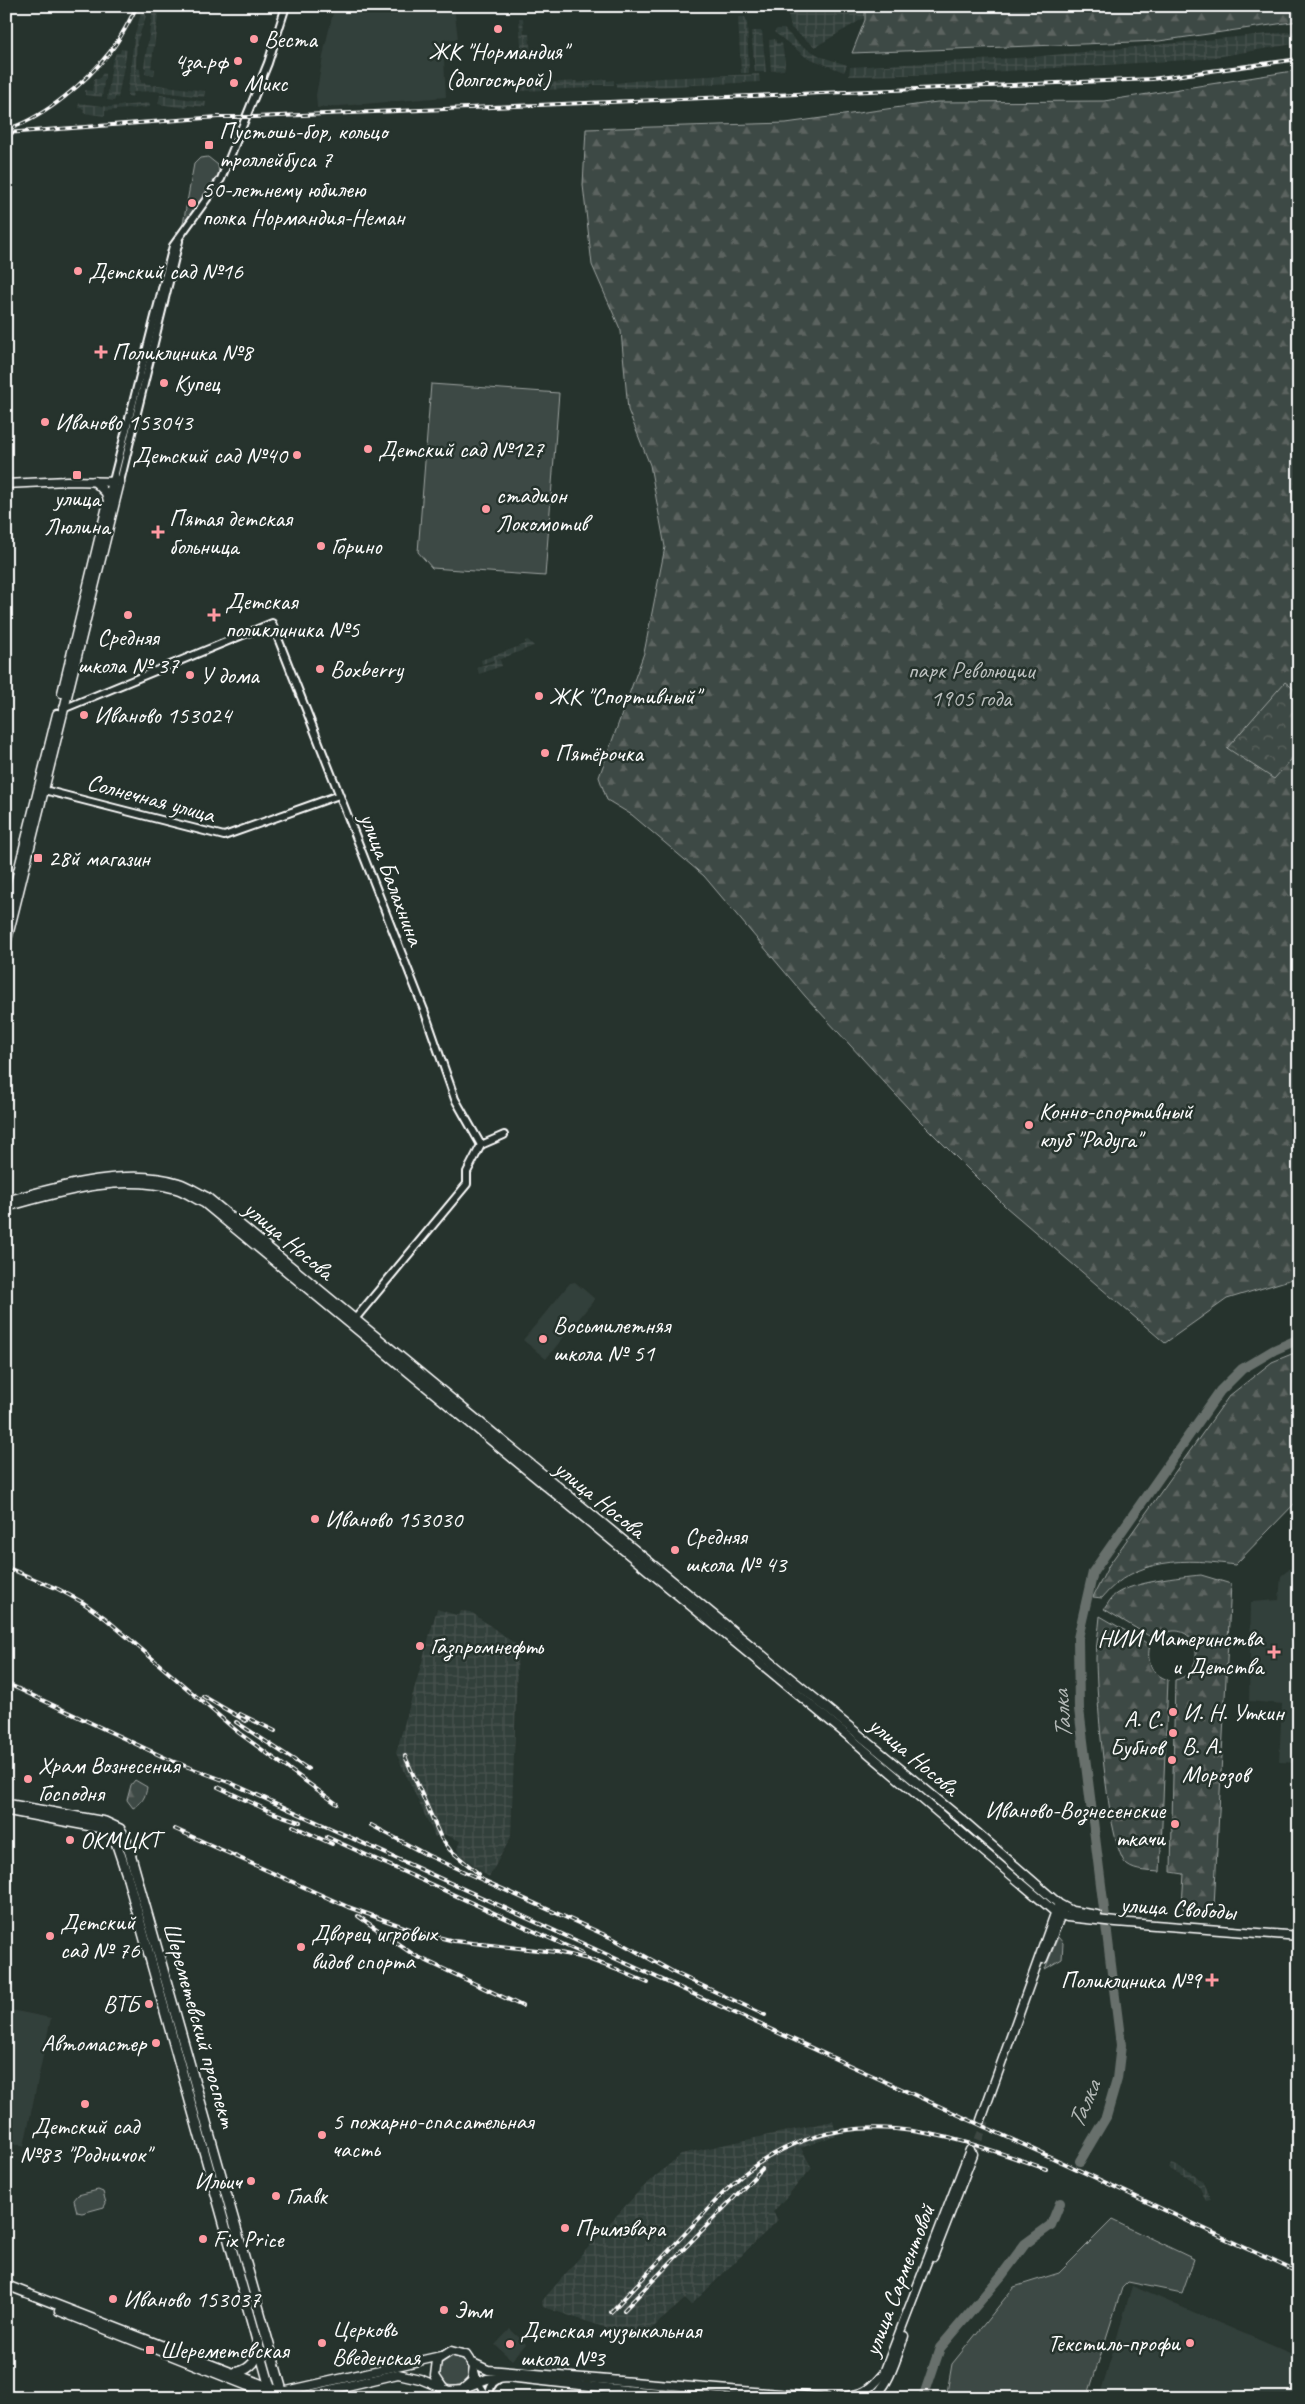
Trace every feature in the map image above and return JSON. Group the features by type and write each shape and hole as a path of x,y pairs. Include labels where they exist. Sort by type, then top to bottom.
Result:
{"main road":[{"path":"6,484 117,480"},
{"path":"67,481 117,480"},
{"path":"61,709 108,504 117,480"},
{"path":"6,920 41,789 117,480"},
{"path":"94,481 106,493 108,504"},
{"path":"6,944 41,789"},
{"name":"улица Носова","path":"10,1203 84,1185 141,1183 178,1189 230,1219 843,1727 1060,1910"},
{"path":"6,1804 91,1819 117,1833"},
{"path":"6,1810 102,1828 117,1833"},
{"name":"Шереметевский проспект","path":"117,1833 131,1857 162,1962 238,2233 276,2395"},
{"name":"Шереметевский проспект","path":"117,1833 151,1964 227,2236 260,2351 276,2395"},
{"path":"984,2121 1028,1993 1060,1910"},
{"name":"улица Свободы","path":"1060,1910 1095,1918 1299,1936"},
{"name":"улица Свободы","path":"1116,1920 1299,1931"},
{"path":"151,1964 162,1962"},
{"path":"179,2062 189,2059"},
{"name":"улица Сарментовой","path":"839,2398 856,2395 871,2389 884,2373 972,2150"},
{"name":"улица Сарментовой","path":"874,2397 889,2378 957,2189"},
{"path":"227,2236 238,2233"},
{"path":"6,2285 234,2373 276,2395"},
{"path":"6,2290 276,2395 441,2356 451,2351 466,2355 474,2367 472,2381 466,2388"},
{"path":"234,2373 244,2371 251,2366 260,2351"},
{"path":"441,2356 435,2365 434,2376 446,2390"},
{"path":"474,2367 722,2398"},
{"path":"296,2398 398,2374 420,2379 446,2390 458,2391 478,2382 507,2377 627,2387 827,2398"}],"street":[{"path":"117,480 170,269 173,246 224,173 268,63 286,6"},
{"name":"улица Балахнина","path":"61,709 272,623 424,1010 455,1099 481,1146"},
{"name":"Солнечная улица","path":"41,789 224,836 339,794"},
{"path":"353,1321 467,1184 467,1172 481,1146 504,1135"},
{"path":"474,2367 478,2382 489,2398"},
{"path":"489,2398 492,2383 507,2377"},
{"path":"446,2390 469,2398"}],"shaded area":[{"path":"384,6 454,6 458,39 443,40 446,97 317,108 316,95 333,13"},
{"path":"786,6 863,6 864,18 815,47 791,28"},
{"path":"142,9 145,9 146,16 137,42 136,68 140,69 141,83 150,84 151,86 158,85 205,91 204,97 154,91 133,92 132,97 127,96 134,38"},
{"path":"153,9 159,10 151,68 155,69 154,76 145,74 146,68 144,67"},
{"path":"738,17 745,17 747,21 749,73 741,73"},
{"path":"519,18 523,18 524,34 529,34 531,55 522,58"},
{"path":"777,29 784,29 800,45 822,57 847,65 844,72 806,57 774,32"},
{"path":"751,31 762,31 766,72 755,72"},
{"path":"1299,31 1299,43 1204,59 957,74 849,76 850,67 1032,57"},
{"path":"775,39 776,43 782,43 785,63 784,70 771,71 769,40"},
{"path":"121,49 127,50 118,98 115,97 114,101 107,100 112,63 116,53 120,53"},
{"path":"103,73 105,74 102,97 85,95 85,90 92,91 94,79 99,79"},
{"path":"759,74 760,82 616,87 616,83 659,78"},
{"path":"607,79 607,81 614,80 614,85 521,91 520,81 530,81 530,84 577,81 577,83"},
{"path":"160,95 206,102 205,107 188,105 187,108 158,104"},
{"path":"79,103 110,107 150,103 150,107 105,111 105,116 83,113 84,109 78,108"},
{"path":"528,640 534,646 495,661 500,660 502,666 479,674 477,667 494,662 493,660 482,664 481,660 526,644 525,641"},
{"path":"575,1282 595,1299 546,1359 523,1340 570,1283"},
{"name":"НИИ Материнства и Детства","path":"1299,1561 1299,1763 1279,1762 1282,1704 1249,1701 1251,1602 1279,1600 1281,1576"},
{"path":"437,1609 459,1616 461,1611 471,1612 518,1646 511,1837 489,1877 459,1854 457,1849 460,1841 441,1833 435,1837 396,1753"},
{"path":"6,2009 51,2018 24,2146 6,2142"},
{"path":"833,2121 836,2135 801,2148 812,2168 773,2212 778,2220 691,2305 685,2299 640,2339 543,2307 542,2301 606,2227 640,2190 681,2154"},
{"path":"1171,2164 1191,2172 1202,2181 1211,2200 1206,2201 1199,2186 1191,2179 1169,2169"},
{"name":"Текстиль-профи","path":"1132,2286 1299,2357 1299,2398 1099,2398"},
{"name":"Детская музыкальная школа №3","path":"510,2329 526,2344 512,2360 495,2345"}],"green space":[{"path":"865,6 1299,6 1299,21 1159,41 852,53 865,20"},
{"name":"парк Революции 1905 года","path":"1299,70 1299,1277 1227,1299 1165,1343 1006,1207 918,1119 805,996 704,876 632,815 607,800 599,777 644,653 665,547 650,465 628,410 621,331 592,265 583,185 586,129 786,123 937,102 1104,101"},
{"path":"208,157 218,165 219,174 183,224 194,164 200,158"},
{"name":"стадион Локомотив","path":"431,384 559,393 545,576 432,568 418,552"},
{"path":"1285,682 1299,693 1299,751 1274,779 1227,748"},
{"path":"1299,1351 1299,1499 1235,1565 1199,1561 1163,1564 1146,1568 1130,1575 1115,1585 1102,1598 1093,1597 1109,1565 1229,1396 1272,1362"},
{"path":"1201,1575 1231,1584 1214,1906 1209,1915 1184,1911 1182,1905 1184,1874 1171,1872 1175,1680 1187,1675 1194,1666 1196,1656 1194,1645 1189,1637 1180,1632 1169,1632 1154,1639 1104,1609 1114,1595 1134,1586"},
{"path":"1100,1616 1150,1645 1149,1662 1151,1666 1157,1674 1168,1680 1160,1872 1139,1870 1127,1865 1120,1853 1114,1830 1108,1801 1098,1701 1096,1648"},
{"path":"135,1780 147,1787 143,1800 133,1808 127,1800 131,1785"},
{"path":"1058,1937 1063,1943 1062,1959 1045,1969"},
{"path":"98,2190 103,2192 106,2203 104,2207 82,2213 77,2212 74,2200 78,2195"},
{"path":"1112,2220 1194,2259 1182,2293 1128,2282 1122,2288 1087,2398 946,2398 952,2364 1014,2287 1059,2273"},
{"path":"454,2356 465,2360 469,2371 465,2382 454,2386 443,2382 439,2371 443,2360"}],"waterway":[{"name":"Талка","path":"1080,2161 1106,2117 1117,2079 1121,2045 1079,1709 1078,1638 1093,1572 1220,1391 1242,1369 1274,1350 1299,1339"},
{"name":"Талка","path":"923,2398 940,2348 1002,2275 1025,2244 1051,2225 1060,2203"}],"tunnel":[{"path":"974,2151 986,2121"}],"railway":[{"path":"11,128 24,123 51,107 89,75 117,42 137,6"},
{"path":"6,133 218,117 255,117 1152,79 1299,59"},
{"path":"6,1567 58,1589 82,1602 105,1618 239,1733 337,1804"},
{"path":"6,1683 172,1761 231,1783 1068,2165 1299,2273"},
{"path":"203,1696 246,1721"},
{"path":"240,1714 275,1731"},
{"path":"236,1722 308,1769"},
{"path":"405,1756 441,1838 450,1850 479,1874"},
{"path":"218,1787 271,1812 300,1822"},
{"path":"371,1825 427,1855 614,1939 675,1973 765,2015"},
{"path":"293,1826 332,1844"},
{"path":"175,1829 348,1907 418,1932 454,1941 556,1952 588,1959 618,1970"},
{"path":"327,1837 582,1953"},
{"path":"358,1916 414,1955 522,2006"},
{"path":"611,1967 648,1983"},
{"path":"611,2312 721,2195 749,2170 785,2148 822,2135 858,2129 895,2129 933,2134 1046,2169"},
{"path":"624,2310 762,2169"}],"place":[{"name":"ЖК \"Нормандия\" (долгострой)","path":"498,29"},
{"name":"Веста","path":"254,39"},
{"name":"4за.рф","path":"238,61"},
{"name":"Микс","path":"234,83"},
{"name":"Пустошь-бор, кольцо троллейбуса 7","path":"209,145"},
{"name":"50-летнему юбилею полка Нормандия-Неман","path":"192,203"},
{"name":"Детский сад №16","path":"78,271"},
{"name":"Поликлиника №8","path":"101,352"},
{"name":"Купец","path":"164,383"},
{"name":"Иваново 153043","path":"45,422"},
{"name":"Детский сад №127","path":"368,449"},
{"name":"Детский сад №40","path":"297,455"},
{"name":"улица Люлина","path":"77,475"},
{"name":"стадион Локомотив","path":"486,509"},
{"name":"Пятая детская больница","path":"158,532"},
{"name":"Горино","path":"321,546"},
{"name":"Средняя школа № 37","path":"128,615"},
{"name":"Детская поликлиника №5","path":"214,615"},
{"name":"Boxberry","path":"320,669"},
{"name":"У дома","path":"190,675"},
{"name":"ЖК \"Спортивный\"","path":"539,696"},
{"name":"Иваново 153024","path":"84,715"},
{"name":"Пятёрочка","path":"545,753"},
{"name":"28й магазин","path":"38,858"},
{"name":"Конно-спортивный клуб \"Радуга\"","path":"1029,1125"},
{"name":"Восьмилетняя школа № 51","path":"543,1339"},
{"name":"Иваново 153030","path":"315,1519"},
{"name":"Средняя школа № 43","path":"675,1550"},
{"name":"Газпромнефть","path":"420,1646"},
{"name":"НИИ Материнства и Детства","path":"1274,1652"},
{"name":"И. Н. Уткин","path":"1173,1712"},
{"name":"А. С. Бубнов","path":"1173,1733"},
{"name":"В. А. Морозов","path":"1172,1760"},
{"name":"Храм Вознесения Господня","path":"28,1779"},
{"name":"Иваново-Вознесенские ткачи","path":"1175,1824"},
{"name":"ОКМЦКТ","path":"70,1840"},
{"name":"Детский сад № 76","path":"50,1936"},
{"name":"Дворец игровых видов спорта","path":"301,1947"},
{"name":"Поликлиника №9","path":"1212,1980"},
{"name":"ВТБ","path":"149,2004"},
{"name":"Автомастер","path":"156,2043"},
{"name":"Детский сад №83 \"Родничок\"","path":"85,2104"},
{"name":"5 пожарно-спасательная часть","path":"322,2135"},
{"name":"Ильич","path":"251,2181"},
{"name":"Главк","path":"276,2196"},
{"name":"Примэвара","path":"565,2228"},
{"name":"Fix Price","path":"203,2239"},
{"name":"Иваново 153037","path":"113,2299"},
{"name":"Этм","path":"444,2310"},
{"name":"Церковь Введенская","path":"322,2343"},
{"name":"Текстиль-профи","path":"1190,2343"},
{"name":"Детская музыкальная школа №3","path":"510,2344"},
{"name":"Шереметевская","path":"150,2350"}]}
